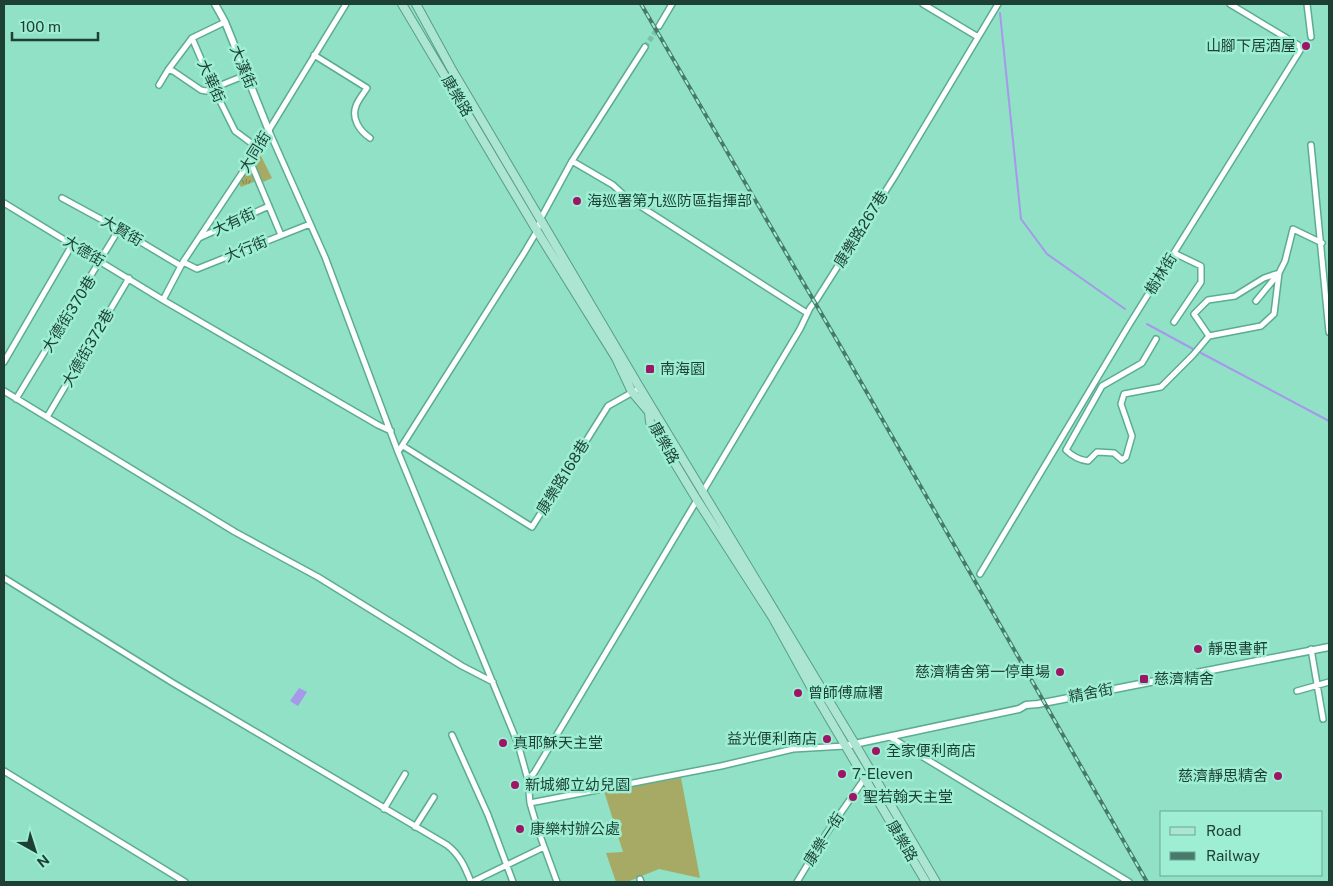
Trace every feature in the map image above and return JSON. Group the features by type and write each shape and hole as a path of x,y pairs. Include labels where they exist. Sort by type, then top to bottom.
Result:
{"main road":[{"name":"康樂路","path":"402,4 537,231 616,358 632,392 649,412 650,422 697,500 773,618 845,746 926,882"},
{"name":"康樂路","path":"416,4 640,388 936,882"},
{"path":"443,73 452,68"}],"street":[{"name":"大漢街","path":"215,4 225,22 268,131"},
{"name":"大同街","path":"163,300 182,264 250,161 346,4"},
{"path":"659,26 672,4"},
{"path":"923,4 978,37"},
{"name":"康樂路267巷","path":"528,780 534,773 725,455 807,314 895,176 998,4"},
{"name":"樹林街","path":"980,574 1128,325 1301,50 1298,45 1230,4"},
{"path":"1307,4 1310,37"},
{"path":"160,85 168,70 192,38 225,22"},
{"name":"大華街","path":"192,38 235,131 258,148"},
{"path":"398,452 524,253 572,161 645,47"},
{"path":"314,55 367,88 355,106 356,122 363,133 370,138"},
{"path":"168,70 201,90 206,91 246,75"},
{"path":"268,131 310,224 358,344 398,452 518,744 528,780 530,802 557,882"},
{"path":"1311,145 1329,332"},
{"path":"250,161 281,235"},
{"path":"572,161 613,185 626,197 807,314"},
{"name":"大賢街","path":"62,198 182,264"},
{"name":"大德街","path":"4,203 163,300 378,426 391,431"},
{"name":"大有街","path":"199,238 268,206"},
{"name":"大行街","path":"182,264 197,269 310,224"},
{"name":"大德街370巷","path":"16,399 101,262 119,229"},
{"path":"1256,301 1279,273 1285,262 1293,229 1322,244"},
{"path":"4,362 72,245"},
{"path":"1174,253 1201,266 1201,282 1174,322"},
{"path":"1209,336 1194,314 1208,300 1235,296 1264,278 1279,273"},
{"path":"1156,339 1142,363 1102,386 1066,450 1069,453 1088,461 1096,452 1114,453 1122,460 1126,457 1132,436 1121,404 1124,394 1161,387 1209,336 1261,326 1274,314 1279,273"},
{"name":"大德街372巷","path":"47,417 129,278"},
{"name":"康樂路168巷","path":"403,446 532,527 608,406 640,388"},
{"path":"4,391 235,532 318,578 462,666 493,682"},
{"path":"4,578 173,683 454,850 462,861 472,882 544,847"},
{"name":"精舍街","path":"845,746 1019,709 1026,705 1329,647"},
{"path":"1311,649 1323,719"},
{"path":"1297,691 1329,682"},
{"path":"452,735 488,815 513,882"},
{"path":"890,737 1129,882"},
{"path":"530,802 684,773 793,749 845,746"},
{"path":"4,771 185,882"},
{"path":"384,809 405,774"},
{"name":"康樂一街","path":"797,882 826,834 865,778 873,774"},
{"path":"415,827 434,797"}],"green space":[{"path":"261,156 272,178 263,182 252,161"},
{"path":"249,166 256,181 241,187 238,182"},
{"path":"681,778 700,878 659,869 627,882 616,882 606,853 623,852 604,791"}],"shaded area":[{"path":"299,688 307,692 298,706 290,701"}],"waterway":[{"path":"1000,13 1021,219 1047,254 1125,309"},
{"path":"1147,324 1193,349"},
{"path":"1201,353 1329,421"}],"tunnel":[{"path":"645,47 659,26"}],"railway":[{"path":"641,4 842,349 1147,882"}],"place":[{"name":"山腳下居酒屋","path":"1306,46"},
{"name":"海巡署第九巡防區指揮部","path":"577,201"},
{"name":"南海園","path":"650,369"},
{"name":"靜思書軒","path":"1198,649"},
{"name":"慈濟精舍第一停車場","path":"1060,672"},
{"name":"慈濟精舍","path":"1144,679"},
{"name":"曾師傅麻糬","path":"798,693"},
{"name":"益光便利商店","path":"827,739"},
{"name":"真耶穌天主堂","path":"503,743"},
{"name":"全家便利商店","path":"876,751"},
{"name":"7-Eleven","path":"842,774"},
{"name":"慈濟靜思精舍","path":"1278,776"},
{"name":"新城鄉立幼兒園","path":"515,785"},
{"name":"聖若翰天主堂","path":"853,797"},
{"name":"康樂村辦公處","path":"520,829"}]}
